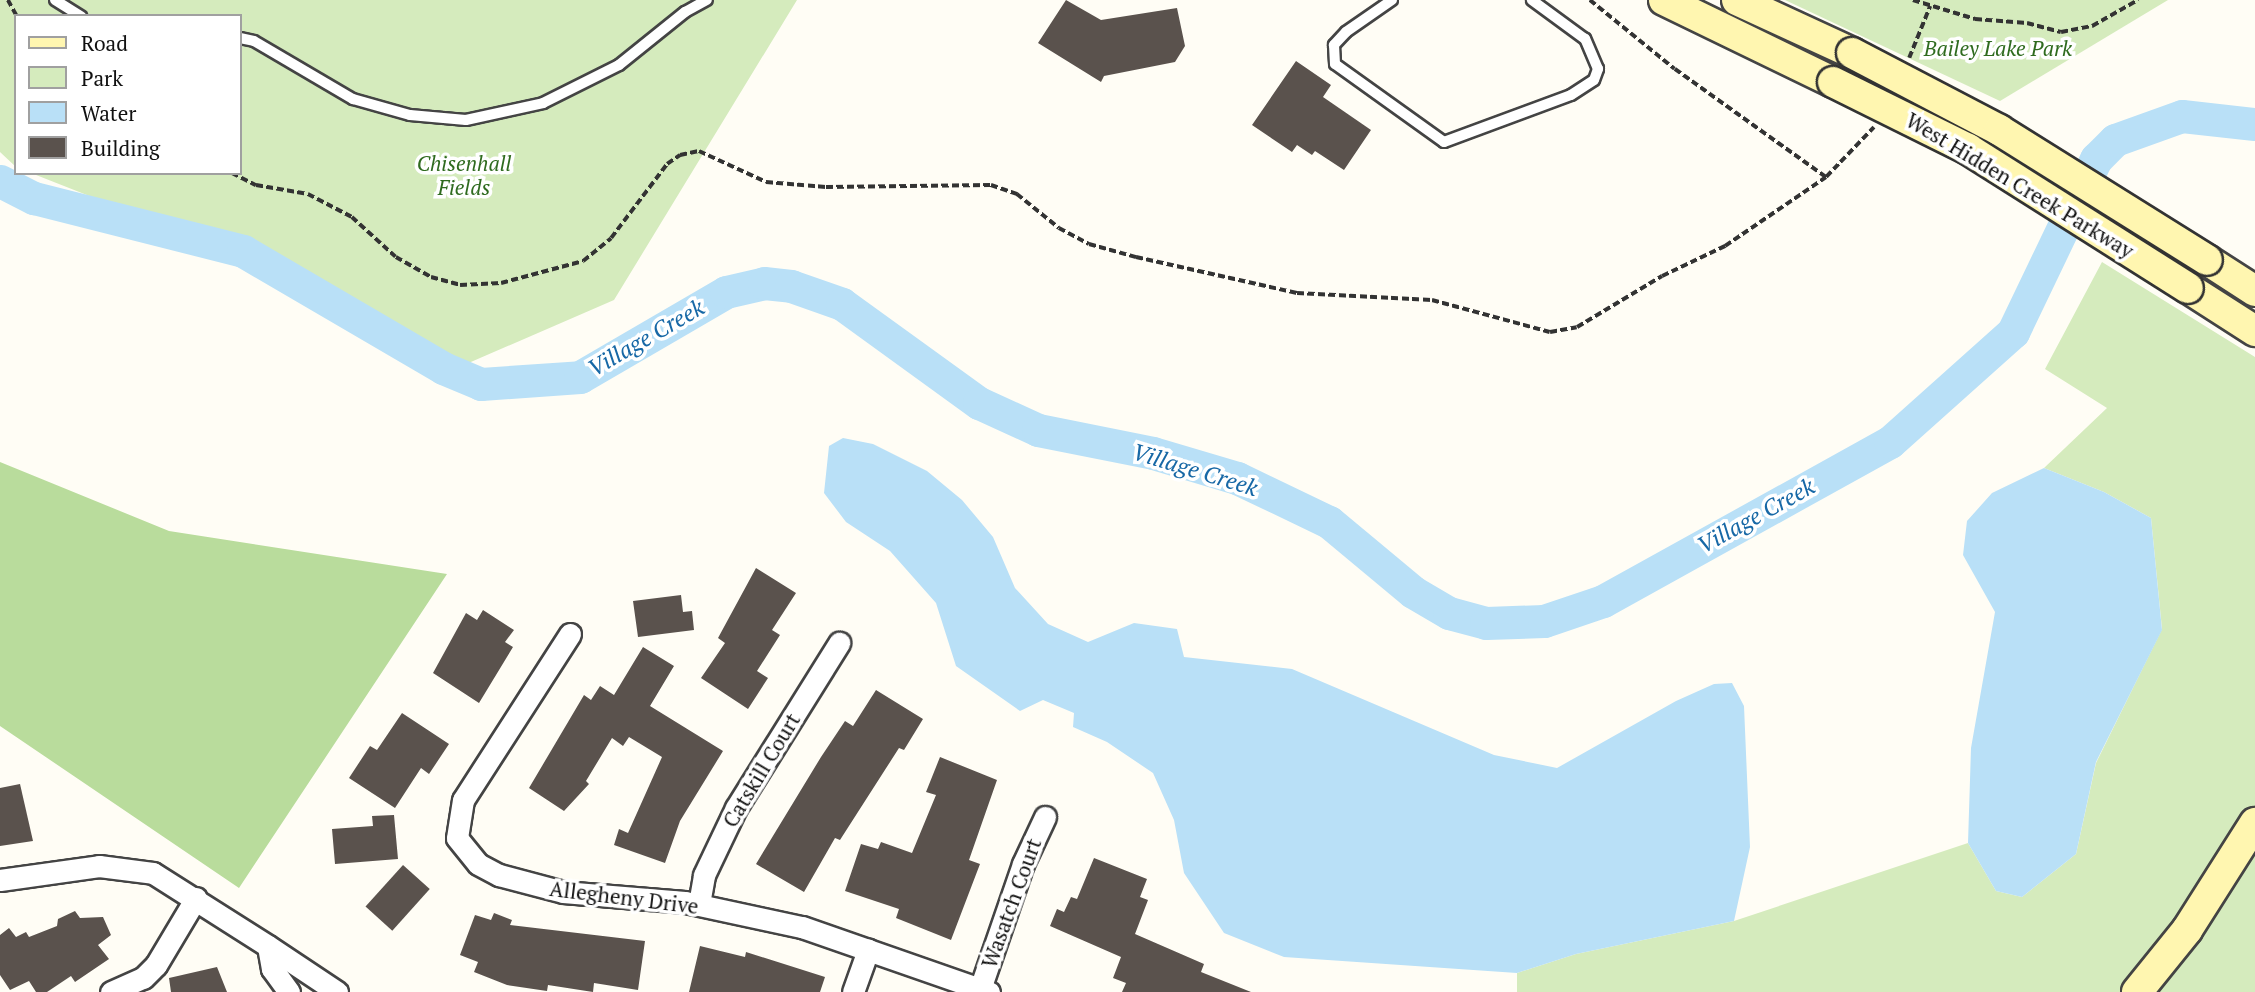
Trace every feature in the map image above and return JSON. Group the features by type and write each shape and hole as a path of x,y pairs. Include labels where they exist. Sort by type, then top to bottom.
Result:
{"main road":[{"name":"West Hidden Creek Parkway","path":"1664,0 1968,149 2255,331"},
{"name":"West Hidden Creek Parkway","path":"1737,0 1852,52 1999,130 2255,291"},
{"path":"2137,992 2187,930 2255,823"}],"street":[{"name":"Allegheny Drive","path":"570,634 463,800 457,838 478,864 528,884 563,892 699,904 802,927 984,990"},
{"name":"Catskill Court","path":"699,904 704,875 736,808 839,643"},
{"name":"Wasatch Court","path":"984,990 1023,864 1045,817"},
{"path":"0,880 99,866 153,873 196,898 337,992"},
{"path":"111,992 143,978 156,965 196,898"},
{"path":"268,946 272,969 289,992"},
{"path":"853,992 868,950"}],"lane":[{"path":"55,0 78,14"},
{"path":"242,38 254,41 353,99 410,115 466,120 543,103 619,65 685,12 707,0"},
{"path":"1392,0 1346,32 1334,45 1335,64 1444,142 1571,95 1594,80 1598,69 1585,39 1532,0"}],"path":[{"path":"1590,0 1675,69 1825,177"},
{"path":"1913,0 1975,19 2027,23 2061,32 2092,26 2138,0"},
{"path":"1906,63 1930,6"},
{"path":"236,175 256,185 308,194 352,217 396,257 431,277 460,285 501,283 583,261 611,238 667,164 680,155 699,151 766,182 851,187 991,185 1017,194 1059,228 1089,244 1136,257 1297,293 1432,300 1550,332 1577,327 1662,276 1725,246 1825,177 1876,125"}],"green space":[{"name":"Chisenhall Fields","path":"0,0 797,0 614,300 457,368 257,262 36,175 242,175 242,14 14,14 14,165 0,152"},
{"name":"Bailey Lake Park","path":"1785,0 2168,0 2000,101"},
{"path":"2102,262 2255,357 2255,992 1517,992 1517,973 1576,954 1734,921 1968,843 1996,891 2022,897 2076,854 2096,763 2162,629 2151,518 2104,492 2044,468 2107,408 2045,369"},
{"path":"0,462 169,531 447,574 239,888 0,726"}],"water":[{"path":"843,438 873,444 927,471 962,500 993,537 1015,588 1048,624 1088,642 1134,623 1177,629 1184,657 1292,669 1494,755 1557,768 1676,701 1714,684 1732,683 1744,706 1750,847 1734,921 1576,954 1517,973 1284,957 1224,933 1184,873 1174,820 1153,773 1107,742 1073,727 1074,713 1043,700 1020,711 956,666 936,603 890,551 846,522 824,493 829,446"},
{"path":"2044,468 2104,492 2151,518 2162,630 2096,762 2076,854 2022,897 1996,891 1968,843 1971,748 1995,612 1963,555 1967,521 1992,493"}],"building":[{"path":"1066,0 1101,20 1177,8 1185,46 1175,62 1104,76 1101,82 1038,43"},
{"path":"1296,61 1331,85 1323,97 1371,130 1344,170 1315,151 1312,155 1297,145 1292,152 1252,125"},
{"path":"756,568 796,593 772,630 780,635 757,671 768,678 748,709 701,678 725,643 718,638"},
{"path":"681,595 683,612 692,611 694,630 638,637 633,601"},
{"path":"483,610 514,630 505,642 513,647 479,703 433,673 466,613 477,620"},
{"path":"643,647 674,666 650,706 723,751 680,821 665,863 614,845 619,829 628,833 662,757 629,737 623,746 612,738 586,781 589,784 564,811 529,788 584,695 591,700 600,686 614,695"},
{"path":"876,690 923,719 904,750 899,748 840,840 835,838 804,892 756,864 845,721 853,726"},
{"path":"402,713 449,744 429,774 421,768 395,808 349,778 370,746 377,750"},
{"path":"940,757 997,780 969,860 980,864 951,940 896,918 899,909 845,891 861,844 878,849 881,842 912,853 936,795 926,792"},
{"path":"20,784 33,841 0,846 0,788"},
{"path":"394,815 398,859 335,864 332,829 373,826 372,816"},
{"path":"1094,858 1147,879 1140,897 1148,900 1135,934 1204,964 1201,972 1251,992 1122,992 1126,983 1113,978 1121,957 1050,926 1057,909 1064,912 1071,897 1077,899"},
{"path":"403,865 430,889 392,931 366,907"},
{"path":"75,911 80,918 103,917 111,935 98,945 109,959 75,982 71,976 47,992 36,992 29,981 10,990 0,975 0,935 9,928 16,937 26,932 29,937 57,926 58,919"},
{"path":"494,913 512,920 510,925 645,941 638,990 594,983 593,992 548,985 547,991 507,985 474,972 478,962 460,955 475,915 491,920"},
{"path":"700,946 745,957 746,952 825,977 820,992 689,992"},
{"path":"217,967 227,992 171,992 169,978"}],"waterway":[{"name":"Village Creek","path":"0,181 34,198 243,251 443,368 481,384 580,377 726,292 764,283 791,286 842,304 979,403 1038,430 1153,453 1237,478 1329,522 1413,592 1449,613 1486,623 1544,621 1603,601 1890,442 2013,332 2096,159 2115,140 2182,116 2255,124"}]}
